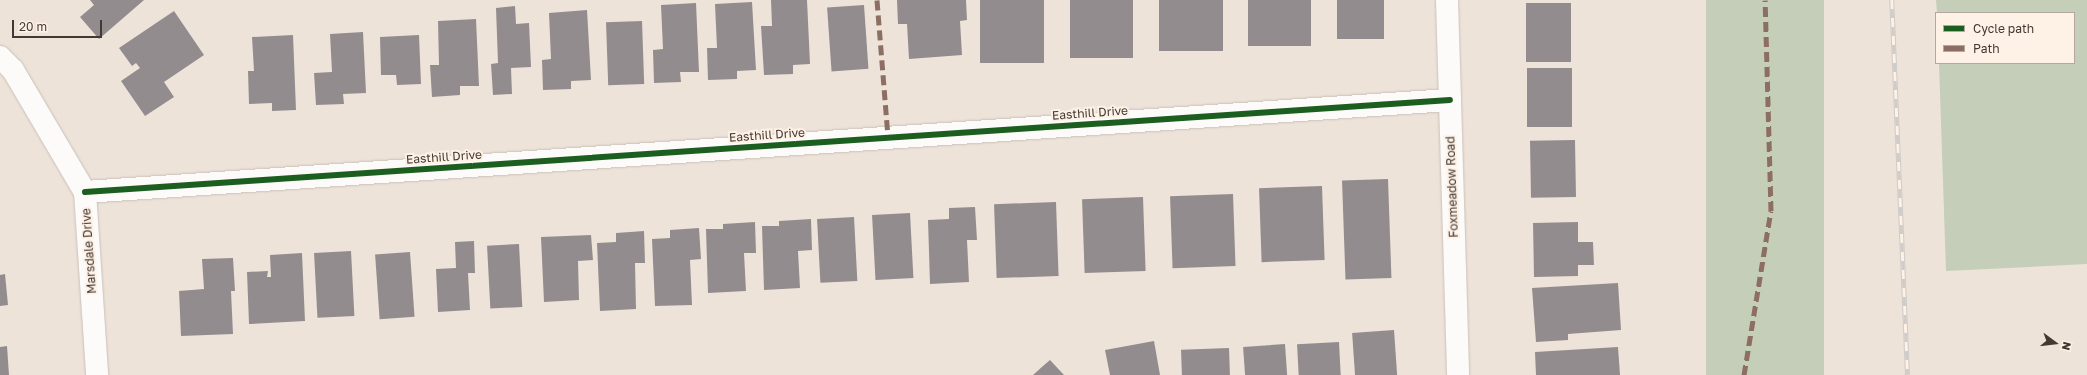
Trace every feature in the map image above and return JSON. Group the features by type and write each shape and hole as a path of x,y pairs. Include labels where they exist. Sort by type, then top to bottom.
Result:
{"street":[{"name":"Foxmeadow Road","path":"1447,0 1458,375"},
{"name":"Marsdale Drive","path":"0,57 13,70 85,192 97,375"},
{"name":"Easthill Drive","path":"85,192 1450,100"}],"green space":[{"path":"1706,0 1824,0 1824,375 1706,375"},
{"path":"1936,0 2087,0 2087,264 1946,271 1939,64 2075,64 2075,12 1937,12"}],"building":[{"path":"90,0 144,0 99,39 80,17 94,5"},
{"path":"771,0 807,0 810,64 793,65 793,74 764,75 761,26 772,26"},
{"path":"897,0 966,0 967,20 960,21 962,55 909,59 907,24 898,24"},
{"path":"980,0 1044,0 1044,63 980,63"},
{"path":"1070,0 1133,0 1133,58 1070,58"},
{"path":"1159,0 1223,0 1223,51 1159,51"},
{"path":"1248,0 1311,0 1311,46 1248,46"},
{"path":"1337,0 1384,0 1384,39 1337,39"},
{"path":"752,2 756,70 737,71 737,79 708,80 707,48 717,48 715,4"},
{"path":"696,3 699,72 680,72 681,82 654,83 653,50 663,49 661,5"},
{"path":"1526,3 1571,3 1571,62 1526,62"},
{"path":"864,5 868,69 832,71 827,8"},
{"path":"515,6 516,24 529,23 531,67 511,68 512,94 493,95 491,64 498,63 496,8"},
{"path":"587,10 591,80 571,81 571,89 543,90 542,60 551,59 549,13"},
{"path":"174,11 204,55 164,82 174,97 145,116 121,81 140,68 136,63 132,66 119,48"},
{"path":"476,19 479,86 460,86 460,95 432,97 430,65 439,65 438,21"},
{"path":"642,21 644,84 608,85 606,22"},
{"path":"363,32 366,93 343,94 344,104 316,105 314,73 332,72 330,34"},
{"path":"293,35 296,110 272,111 272,103 249,104 248,71 254,71 252,37"},
{"path":"419,35 421,84 397,85 396,75 381,75 380,37"},
{"path":"1527,68 1572,68 1572,127 1527,127"},
{"path":"1575,140 1576,197 1531,198 1530,141"},
{"path":"1388,179 1391,278 1345,280 1342,181"},
{"path":"1322,186 1325,260 1262,262 1259,188"},
{"path":"1233,194 1236,266 1173,268 1170,196"},
{"path":"1143,197 1146,271 1085,273 1082,199"},
{"path":"1056,202 1059,276 997,278 994,204"},
{"path":"975,207 977,240 967,240 969,282 930,284 928,220 949,219 949,208"},
{"path":"910,213 913,278 875,280 872,215"},
{"path":"854,217 857,281 820,283 817,219"},
{"path":"811,219 812,250 798,251 800,288 764,290 762,226 779,226 779,221"},
{"path":"755,222 756,253 744,253 746,291 708,293 706,229 723,229 723,224"},
{"path":"1578,222 1578,242 1593,242 1594,265 1578,265 1578,276 1534,277 1533,223"},
{"path":"699,228 701,259 690,260 692,305 655,306 652,239 670,238 670,230"},
{"path":"644,231 645,263 635,263 636,309 600,311 597,243 616,242 616,233"},
{"path":"591,235 593,260 578,261 579,300 544,302 541,237"},
{"path":"474,241 475,273 468,273 470,310 438,312 436,269 456,268 455,242"},
{"path":"519,244 522,307 490,309 487,246"},
{"path":"351,251 354,316 317,318 314,253"},
{"path":"410,252 415,317 380,319 375,254"},
{"path":"302,253 305,321 249,324 247,272 268,271 267,277 271,277 270,255"},
{"path":"233,258 235,291 231,291 233,334 181,336 179,291 204,289 202,259"},
{"path":"5,274 8,305 0,306 0,275"},
{"path":"1618,283 1621,330 1568,334 1568,340 1536,342 1532,288"},
{"path":"1394,330 1397,375 1355,375 1352,333"},
{"path":"1154,341 1160,375 1110,375 1105,350"},
{"path":"1339,342 1341,375 1299,375 1297,344"},
{"path":"1285,344 1287,375 1245,375 1243,347"},
{"path":"7,346 9,375 0,375 0,347"},
{"path":"1618,347 1620,375 1536,375 1535,352"},
{"path":"1229,348 1230,375 1182,375 1181,350"},
{"path":"1050,360 1064,375 1033,375 1043,366"}],"railway":[{"path":"1892,0 1908,375"}],"marked path":[{"path":"877,0 888,137"},
{"path":"1744,375 1771,211 1765,0"}],"cycle path":[{"path":"85,192 1450,100"}]}
